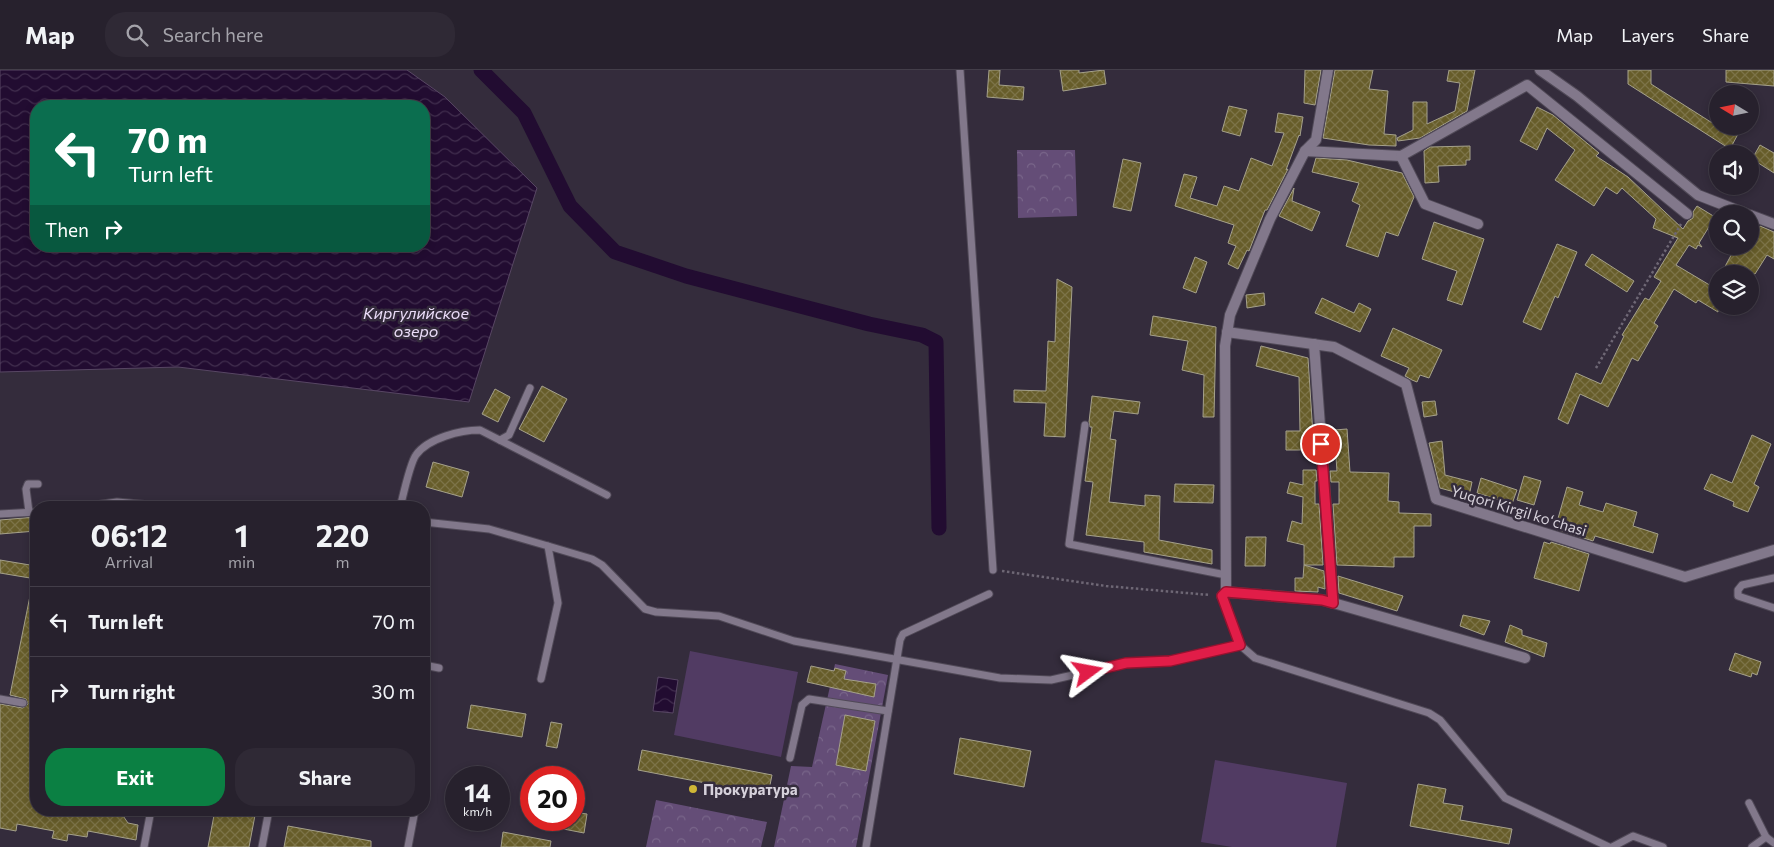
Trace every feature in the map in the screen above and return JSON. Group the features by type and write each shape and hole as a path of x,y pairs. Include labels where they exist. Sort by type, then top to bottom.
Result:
{"street":[{"path":"1328,70 1316,140 1305,151 1270,219 1230,315 1226,346 1226,575 1224,594 1322,600 1526,658"},
{"path":"1540,70 1577,96 1698,195 1724,205"},
{"path":"1305,151 1402,156 1528,85 1687,214"},
{"path":"1402,156 1425,204 1478,224"},
{"path":"1759,218 1774,224"},
{"name":"Yuqori Kirgil koʻchasi","path":"1227,332 1334,346 1406,384 1436,499 1685,577 1774,550"},
{"path":"1314,344 1333,603"}],"lane":[{"path":"960,70 993,570"},
{"path":"500,440 509,435 530,388"},
{"path":"1085,425 1069,544 1226,575"},
{"path":"402,501 415,456 426,445 462,430 480,430 606,495"},
{"path":"30,504 26,488 28,484 38,484"},
{"path":"0,514 30,512"},
{"path":"430,523 489,529 592,559 602,565 645,609 656,612 719,616 794,641 1000,678 1050,680 1126,663 1170,661 1240,645"},
{"path":"540,680 558,603 548,546"},
{"path":"1774,578 1742,585 1738,590 1738,596 1774,608"},
{"path":"866,847 900,640 903,634 989,594"},
{"path":"1224,594 1240,645 1255,658 1429,713 1440,720 1505,798 1610,847 1633,836 1663,847"},
{"path":"430,666 439,668"},
{"path":"0,699 23,702"},
{"path":"790,758 802,705 809,699 888,711"},
{"path":"1749,803 1766,837 1774,843"},
{"path":"144,847 150,816"},
{"path":"262,847 268,816"},
{"path":"408,847 414,816"},
{"path":"1752,847 1766,837"}],"path":[{"path":"1596,368 1687,214"},
{"path":"993,570 1106,586 1224,594"}],"green space":[{"path":"1017,150 1075,150 1077,216 1018,218"},
{"path":"835,664 888,675 856,847 774,847 791,766 812,767"},
{"path":"656,800 767,822 761,847 646,847"}],"shaded area":[{"path":"690,651 798,672 781,757 674,735"},
{"path":"1215,760 1347,783 1336,847 1232,847 1201,842"}],"water":[{"name":"Киргулийское озеро","path":"0,70 407,70 445,97 537,188 469,402 178,367 0,372"},
{"path":"658,677 678,680 673,713 653,711"}],"building":[{"path":"989,70 1000,70 999,85 1024,87 1023,100 987,97"},
{"path":"1060,70 1079,70 1079,73 1104,70 1106,84 1063,91"},
{"path":"1305,70 1321,70 1315,105 1304,103"},
{"path":"1335,70 1373,70 1369,89 1388,91 1384,134 1396,135 1396,146 1369,145 1323,138"},
{"path":"1449,70 1475,70 1467,111 1420,138 1398,141 1397,138 1413,130 1413,102 1427,102 1427,124 1455,111 1460,83 1447,81"},
{"path":"1628,70 1651,70 1651,84 1709,121 1709,135 1737,135 1732,145 1724,145 1628,84"},
{"path":"1726,70 1774,70 1774,86 1726,82"},
{"path":"1229,106 1247,110 1240,136 1222,131"},
{"path":"1537,107 1553,115 1599,153 1596,156 1628,177 1683,229 1688,221 1693,218 1693,212 1697,206 1709,213 1709,227 1699,243 1702,247 1698,245 1696,249 1689,245 1676,265 1709,285 1709,307 1698,300 1696,303 1674,289 1654,323 1658,326 1638,361 1632,358 1608,407 1580,394 1568,424 1558,419 1576,373 1601,384 1624,336 1622,335 1645,298 1649,300 1661,281 1654,277 1678,238 1653,228 1656,219 1622,188 1617,194 1606,187 1594,206 1555,180 1575,150 1547,128 1537,150 1520,141"},
{"path":"1278,113 1303,117 1300,136 1286,170 1288,169 1267,210 1265,210 1249,251 1247,250 1238,269 1228,264 1236,246 1228,243 1234,225 1175,206 1184,174 1197,177 1190,198 1217,206 1224,186 1239,191 1251,158 1272,166 1284,133 1275,132"},
{"path":"1760,145 1774,153 1774,173 1759,163"},
{"path":"1470,146 1470,160 1466,160 1466,165 1438,166 1439,182 1425,183 1424,151 1430,147"},
{"path":"1316,158 1347,160 1402,173 1414,197 1398,236 1386,232 1378,257 1346,246 1360,205 1352,201 1359,183 1312,172"},
{"path":"1123,159 1141,163 1131,211 1113,207"},
{"path":"1294,188 1292,201 1320,212 1312,231 1279,216"},
{"path":"1434,222 1484,239 1462,305 1447,300 1457,271 1422,259"},
{"path":"1760,226 1774,232 1774,259 1767,255 1759,268 1759,265 1726,265 1731,255 1759,255"},
{"path":"1557,244 1577,252 1558,298 1555,296 1541,330 1523,322"},
{"path":"1592,254 1634,281 1627,292 1585,265"},
{"path":"1195,257 1207,262 1196,293 1183,288"},
{"path":"1057,279 1072,287 1065,437 1044,436 1046,403 1014,402 1014,390 1046,391 1048,341 1055,342"},
{"path":"1264,293 1265,305 1247,308 1246,295"},
{"path":"1322,298 1354,313 1359,303 1371,309 1360,332 1315,313"},
{"path":"1153,316 1216,327 1214,417 1203,417 1204,375 1182,370 1188,341 1150,335"},
{"path":"1393,328 1442,350 1429,378 1420,375 1417,382 1412,380 1405,376 1409,368 1381,356"},
{"path":"1261,346 1308,358 1314,450 1286,450 1286,431 1300,431 1299,377 1256,366"},
{"path":"542,386 567,399 544,442 519,429"},
{"path":"495,389 510,397 498,422 482,414"},
{"path":"1092,396 1140,402 1138,414 1114,411 1110,439 1116,440 1109,502 1145,506 1145,495 1160,496 1159,540 1212,550 1212,564 1144,552 1144,542 1086,535 1093,482 1085,481 1092,427 1090,427 1089,422"},
{"path":"1435,401 1437,415 1424,417 1422,402"},
{"path":"1347,429 1350,472 1389,473 1388,501 1399,502 1399,513 1431,514 1431,526 1414,526 1414,557 1394,557 1394,567 1337,565 1333,504 1339,504 1339,482 1331,482 1330,471 1337,471 1334,430"},
{"path":"1752,435 1771,444 1754,484 1759,487 1748,512 1733,506 1734,502 1704,489 1711,474 1732,483"},
{"path":"1442,441 1445,475 1472,482 1469,496 1440,488 1429,443"},
{"path":"433,462 469,472 462,497 426,487"},
{"path":"1303,470 1316,470 1315,504 1319,504 1323,565 1304,565 1304,545 1287,541 1292,521 1302,524 1303,497 1287,493 1290,482 1303,485"},
{"path":"1524,476 1541,481 1534,505 1517,500"},
{"path":"1481,478 1517,490 1512,504 1477,493"},
{"path":"1175,484 1214,485 1213,503 1174,502"},
{"path":"1567,487 1583,492 1579,505 1603,512 1606,503 1637,512 1633,526 1658,534 1653,553 1595,536 1593,541 1555,529"},
{"path":"30,518 30,532 0,534 0,520"},
{"path":"1246,537 1266,537 1265,566 1245,566"},
{"path":"1544,542 1550,544 1551,542 1589,554 1579,591 1534,578"},
{"path":"0,560 30,565 30,578 0,573"},
{"path":"1304,565 1324,571 1325,589 1318,587 1318,592 1295,591 1295,578 1303,578"},
{"path":"1338,576 1403,596 1397,611 1339,593"},
{"path":"30,596 30,816 123,816 128,823 138,825 136,840 88,831 87,837 68,834 67,841 52,838 54,831 17,824 16,831 0,828 0,704 23,708 28,704 26,699 10,695"},
{"path":"1463,615 1490,621 1484,635 1460,626"},
{"path":"1510,625 1522,630 1522,635 1547,643 1544,657 1505,642"},
{"path":"1735,653 1761,662 1757,675 1752,673 1751,677 1729,670"},
{"path":"811,666 834,671 835,668 846,671 844,679 876,684 874,697 807,682"},
{"path":"471,705 526,714 522,737 467,728"},
{"path":"845,715 875,721 866,771 836,765"},
{"path":"551,722 562,724 557,748 546,746"},
{"path":"960,738 1031,751 1024,787 954,774"},
{"path":"642,750 772,775 768,795 638,770"},
{"path":"1418,784 1446,789 1443,803 1463,806 1460,820 1512,829 1509,844 1410,826"},
{"path":"214,816 255,816 249,847 208,847"},
{"path":"288,826 371,841 371,847 284,847"},
{"path":"503,832 551,841 550,847 501,847"}],"waterway":[{"path":"481,70 524,113 570,206 615,252 686,276 869,324 922,335 936,342 939,528"}],"place":[{"name":"Прокуратура","path":"693,789"}],"route":[{"path":"1088,672 1126,663 1170,661 1240,645 1222,596 1226,592 1322,600 1333,603 1321,444"}]}
